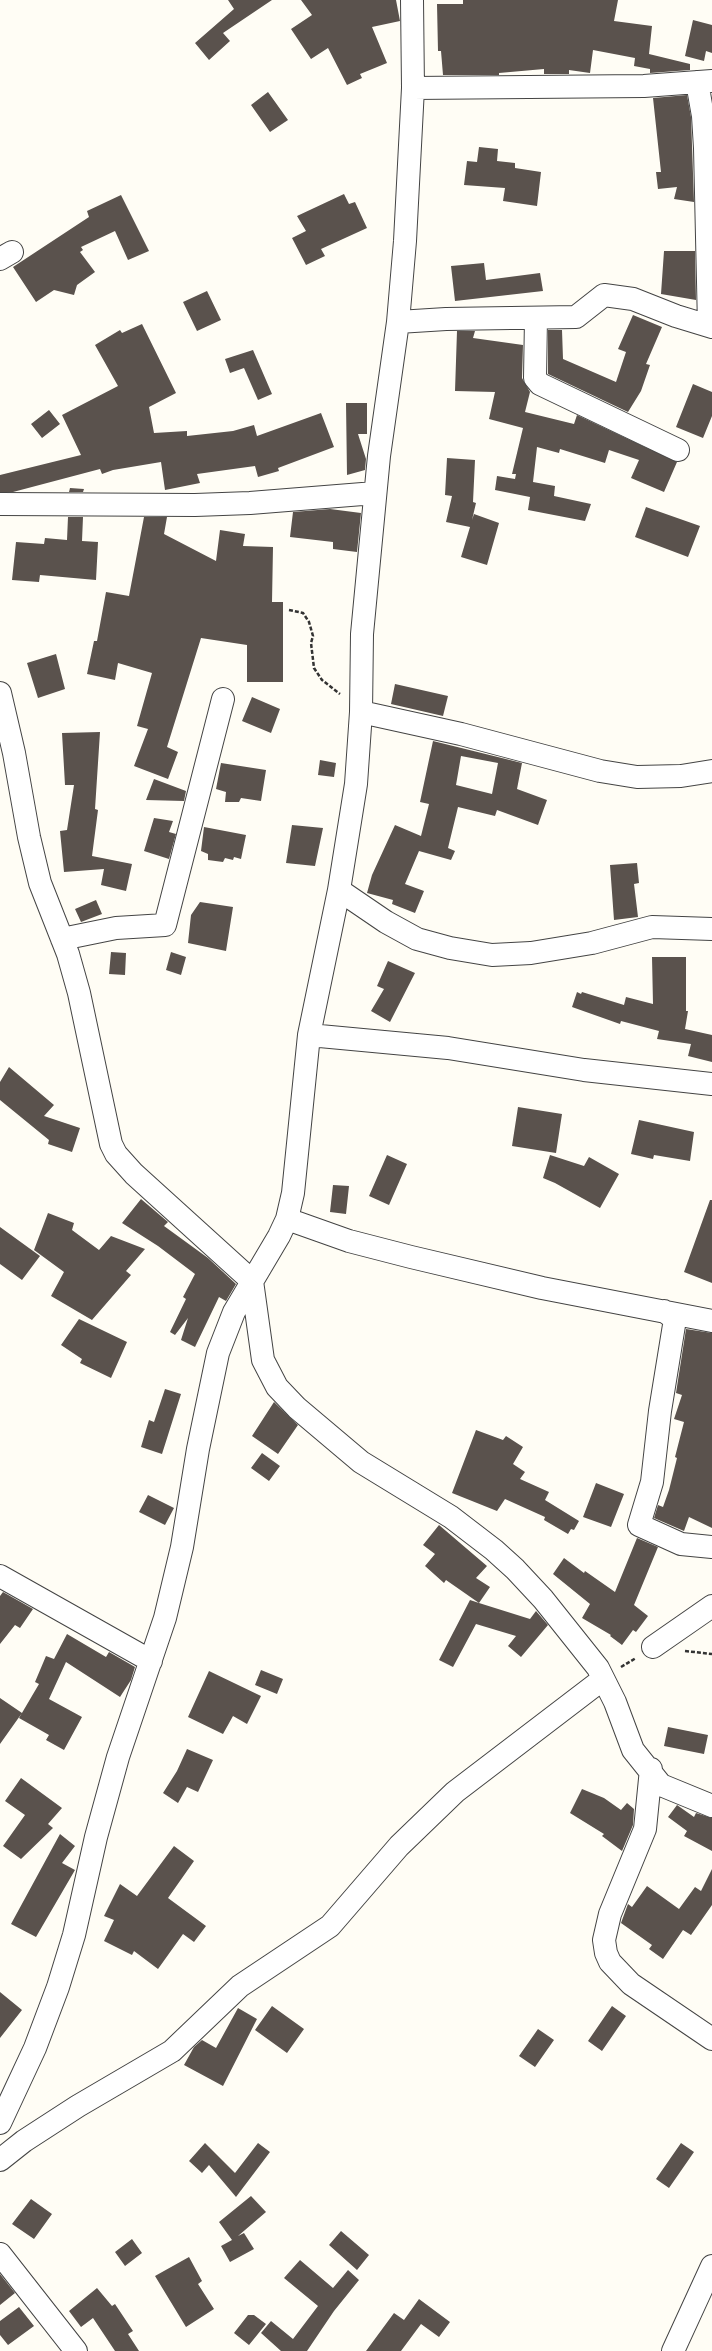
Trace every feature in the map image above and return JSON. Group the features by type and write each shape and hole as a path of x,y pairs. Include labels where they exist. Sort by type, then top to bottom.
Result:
{"street":[{"path":"0,2123 36,2048 58,1986 74,1935 96,1837 118,1757 165,1618 182,1547 198,1449 218,1354 234,1312 267,1258 287,1219 293,1193 310,1035 339,890 356,784 362,634 375,493 398,322 405,241 413,88 412,0"},
{"path":"398,322 446,319 576,317 604,295 633,299 676,316 710,326 709,212 703,116 704,82 644,86 413,88"},
{"path":"536,318 534,378 540,384 678,450"},
{"path":"0,504 211,504 375,493"},
{"path":"0,693 14,753 29,837 40,883 62,939 79,993 111,1144 116,1154 134,1174 252,1281 263,1360 277,1387 314,1424 361,1462 450,1517 494,1550 543,1599 598,1668 633,1750 651,1769 661,1785 712,1806"},
{"path":"62,939 116,928 165,925 223,699"},
{"path":"360,712 461,734 600,771 637,777 681,776 712,771"},
{"path":"339,890 386,922 417,939 450,948 492,955 531,952 592,943 652,927 712,929"},
{"path":"310,1035 448,1048 584,1070 712,1084"},
{"path":"287,1219 349,1242 411,1257 542,1288 712,1321"},
{"path":"664,1311 675,1318 660,1411 652,1482 639,1525 680,1544 712,1547"},
{"path":"0,1576 151,1661"},
{"path":"653,1646 712,1606"},
{"path":"0,2160 24,2140 78,2106 172,2051 240,1986 330,1926 399,1846 455,1792 603,1678"},
{"path":"651,1769 645,1829 610,1914 604,1940 606,1953 610,1962 631,1984 712,2039"},
{"path":"0,2254 76,2351"},
{"path":"673,2351 712,2266"}],"path":[{"path":"289,610 304,613 309,622 313,636 310,643 314,668 322,680 356,705 360,712"}],"building":[{"path":"228,0 272,0 223,33 230,41 209,60 195,43 234,9"},
{"path":"301,0 396,0 400,21 372,27 387,63 360,74 362,78 347,85 328,48 311,59 291,29 312,15"},
{"path":"463,0 618,0 614,21 652,26 649,54 690,64 690,70 650,73 650,69 634,66 635,58 593,50 590,73 569,70 569,74 544,74 544,69 499,73 499,75 443,75 441,51 438,51 437,4 463,4"},
{"path":"693,20 712,25 712,53 706,51 704,61 685,56"},
{"path":"268,92 288,120 270,132 251,105"},
{"path":"687,95 691,117 694,202 674,199 677,187 658,189 656,172 661,172 653,98"},
{"path":"479,147 498,149 497,161 515,163 515,168 541,172 537,206 503,201 505,188 464,185 467,161 477,162"},
{"path":"344,194 349,204 355,202 367,228 321,249 325,256 306,265 292,238 306,231 297,216"},
{"path":"121,195 149,251 128,260 115,231 81,247 83,250 80,252 95,272 77,285 74,295 54,290 36,302 13,267 89,217 87,211"},
{"path":"664,251 695,251 696,300 661,294"},
{"path":"484,263 486,280 540,273 543,291 455,301 451,266"},
{"path":"207,291 221,320 197,331 183,302"},
{"path":"633,315 662,327 646,364 650,365 641,391 628,412 548,374 548,330 562,330 563,359 616,382 626,352 618,349"},
{"path":"142,324 176,393 149,407 154,433 187,431 187,436 233,431 254,425 257,436 321,413 334,447 278,468 279,471 258,477 255,466 197,474 200,483 165,490 161,462 113,470 102,474 100,469 13,492 0,492 0,475 81,455 62,415 118,386 95,345 120,330 122,333"},
{"path":"457,331 475,331 473,338 523,345 522,378 530,392 525,412 574,424 577,415 677,462 664,492 631,478 639,460 609,450 605,463 560,449 559,453 537,447 533,482 555,486 554,496 591,504 585,521 528,510 530,497 495,490 497,476 515,479 516,474 512,474 523,428 489,419 495,392 455,391"},
{"path":"253,350 272,394 258,400 244,368 230,373 225,359"},
{"path":"693,384 712,392 712,416 703,438 676,427"},
{"path":"346,403 367,403 367,434 358,434 366,459 365,470 347,475"},
{"path":"49,410 60,424 42,438 31,424"},
{"path":"447,458 475,460 473,502 476,503 472,520 474,514 499,523 487,565 461,557 470,527 446,522 452,496 445,495"},
{"path":"70,488 84,489 83,492 69,492"},
{"path":"646,507 700,526 688,557 635,537"},
{"path":"330,509 361,513 357,552 333,549 333,542 290,537 293,512"},
{"path":"68,517 83,517 82,541 98,542 96,580 40,575 39,582 12,580 16,542 44,544 45,538 67,540"},
{"path":"144,517 167,517 164,534 216,561 220,530 245,534 243,546 273,547 272,602 283,602 283,682 247,682 247,645 201,638 167,747 178,752 168,779 134,766 148,729 137,726 152,673 118,663 115,680 87,674 94,641 97,641 106,592 129,596"},
{"path":"56,654 65,689 38,698 27,663"},
{"path":"395,684 448,696 443,716 391,704"},
{"path":"252,697 280,709 271,733 242,721"},
{"path":"100,732 95,809 98,810 92,856 132,864 126,891 101,885 104,869 64,872 60,831 67,830 74,785 65,785 62,733"},
{"path":"433,741 522,763 517,789 547,800 538,825 497,810 495,816 458,807 448,848 455,851 451,860 419,851 405,884 424,891 415,913 392,904 393,900 367,893 372,875 395,825 421,836 429,804 420,802","holes":["461,756 498,763 492,794 456,785"]},
{"path":"320,760 336,763 334,777 318,775"},
{"path":"221,763 266,770 261,801 241,798 239,802 225,802 226,792 216,789"},
{"path":"154,779 186,791 184,801 146,800"},
{"path":"154,818 173,821 169,832 176,834 169,859 144,851"},
{"path":"292,825 323,828 315,866 286,863"},
{"path":"204,827 246,835 241,859 234,857 233,860 225,858 223,862 208,860 208,854 201,851"},
{"path":"637,863 639,883 634,884 638,917 614,920 610,865"},
{"path":"96,900 102,914 81,922 75,909"},
{"path":"200,902 233,907 226,951 188,943 191,915"},
{"path":"111,952 126,953 125,975 109,974"},
{"path":"171,952 186,957 181,975 166,970"},
{"path":"652,957 686,957 686,1011 688,1011 685,1029 712,1035 712,1062 688,1056 691,1044 657,1039 659,1031 621,1021 620,1024 572,1007 577,992 581,994 582,992 624,1005 626,997 653,1004"},
{"path":"388,961 415,973 390,1022 371,1011 384,989 377,986"},
{"path":"9,1067 54,1105 44,1116 80,1128 72,1152 48,1144 49,1140 0,1100 0,1082"},
{"path":"518,1107 562,1114 556,1153 512,1146"},
{"path":"639,1120 694,1132 690,1161 654,1155 653,1159 631,1154"},
{"path":"387,1155 407,1164 389,1205 369,1196"},
{"path":"550,1155 584,1166 589,1157 619,1174 600,1208 543,1178"},
{"path":"333,1185 349,1186 346,1214 330,1212"},
{"path":"141,1199 168,1222 164,1226 208,1258 236,1284 226,1301 219,1297 195,1347 181,1340 188,1318 175,1335 170,1332 186,1299 183,1297 195,1274 158,1246 122,1223"},
{"path":"710,1200 712,1200 712,1283 684,1272"},
{"path":"48,1213 74,1223 72,1230 99,1250 111,1236 145,1249 126,1271 131,1275 92,1320 51,1296 64,1272 34,1250"},
{"path":"0,1227 40,1256 22,1280 0,1264"},
{"path":"79,1319 127,1342 111,1378 80,1363 82,1359 61,1345"},
{"path":"686,1329 712,1333 712,1528 689,1517 684,1531 654,1518 658,1505 663,1507 669,1490 677,1458 675,1457 684,1422 674,1419 682,1395 676,1393"},
{"path":"165,1389 181,1394 162,1454 141,1447 149,1420 154,1422"},
{"path":"274,1402 298,1425 278,1454 252,1436"},
{"path":"476,1430 503,1440 506,1436 523,1447 513,1464 525,1472 520,1479 549,1492 545,1500 579,1521 574,1530 571,1529 568,1534 544,1520 545,1517 505,1499 497,1511 452,1493"},
{"path":"262,1453 280,1466 269,1481 251,1468"},
{"path":"596,1483 624,1494 611,1527 583,1517"},
{"path":"148,1495 174,1508 165,1525 139,1512"},
{"path":"439,1525 487,1566 476,1578 490,1587 479,1603 446,1580 444,1583 425,1566 435,1554 423,1545"},
{"path":"637,1538 658,1547 634,1605 648,1616 636,1632 633,1630 622,1645 610,1636 611,1635 582,1618 590,1604 553,1574 564,1558 584,1573 585,1571 615,1592"},
{"path":"3,1592 33,1609 20,1628 15,1625 0,1644 0,1596"},
{"path":"470,1600 530,1619 536,1611 548,1625 521,1657 508,1646 516,1636 476,1624 453,1667 439,1660"},
{"path":"67,1634 106,1657 109,1652 135,1667 131,1680 120,1697 66,1662 49,1699 82,1717 64,1750 46,1740 49,1735 19,1718 39,1684 35,1682 46,1656 54,1659"},
{"path":"261,1670 283,1679 277,1694 255,1685"},
{"path":"209,1671 261,1696 247,1724 233,1716 223,1734 188,1717"},
{"path":"0,1698 22,1713 0,1744"},
{"path":"668,1727 708,1735 704,1754 664,1746"},
{"path":"187,1749 213,1760 198,1792 187,1787 178,1803 163,1793 177,1771"},
{"path":"21,1778 62,1808 48,1824 53,1828 21,1859 3,1846 25,1815 5,1801"},
{"path":"582,1789 604,1798 621,1810 627,1803 634,1809 633,1825 622,1851 602,1836 604,1834 570,1813"},
{"path":"677,1805 694,1817 696,1813 712,1818 712,1851 684,1836 687,1831 668,1817"},
{"path":"60,1834 75,1846 62,1863 75,1870 36,1937 11,1924"},
{"path":"174,1846 194,1861 168,1898 206,1926 194,1942 183,1934 158,1969 134,1951 132,1955 104,1941 114,1920 104,1916 120,1884 137,1896"},
{"path":"712,1869 712,1905 691,1935 683,1930 663,1959 649,1949 652,1945 621,1923 628,1904 632,1907 647,1886 679,1909 695,1887 701,1891"},
{"path":"0,1992 22,2010 0,2038"},
{"path":"272,2006 304,2029 287,2053 255,2030"},
{"path":"612,2006 626,2016 602,2051 588,2041"},
{"path":"238,2008 257,2019 223,2086 184,2065 194,2047 202,2040 216,2048"},
{"path":"538,2029 554,2040 535,2067 519,2056"},
{"path":"205,2143 235,2173 258,2143 270,2152 236,2197 209,2165 202,2173 189,2161"},
{"path":"681,2143 694,2152 669,2188 656,2179"},
{"path":"251,2196 266,2212 238,2236 244,2233 254,2249 230,2262 221,2246 232,2240 219,2222"},
{"path":"31,2199 52,2214 34,2239 12,2224"},
{"path":"341,2231 369,2255 357,2270 329,2245"},
{"path":"132,2239 142,2253 125,2266 115,2252"},
{"path":"189,2257 202,2281 198,2284 214,2309 186,2327 155,2276"},
{"path":"300,2260 333,2288 348,2270 359,2280 334,2311 307,2351 281,2351 261,2333 271,2321 293,2339 318,2306 284,2278"},
{"path":"0,2274 15,2293 0,2305"},
{"path":"97,2288 112,2306 115,2304 133,2331 128,2334 139,2351 115,2351 93,2318 81,2327 69,2311"},
{"path":"419,2299 450,2322 439,2337 421,2324 401,2351 366,2351 394,2313 404,2320"},
{"path":"19,2307 34,2326 8,2345 0,2335 0,2321"},
{"path":"248,2315 254,2315 266,2324 249,2345 234,2333"}]}
